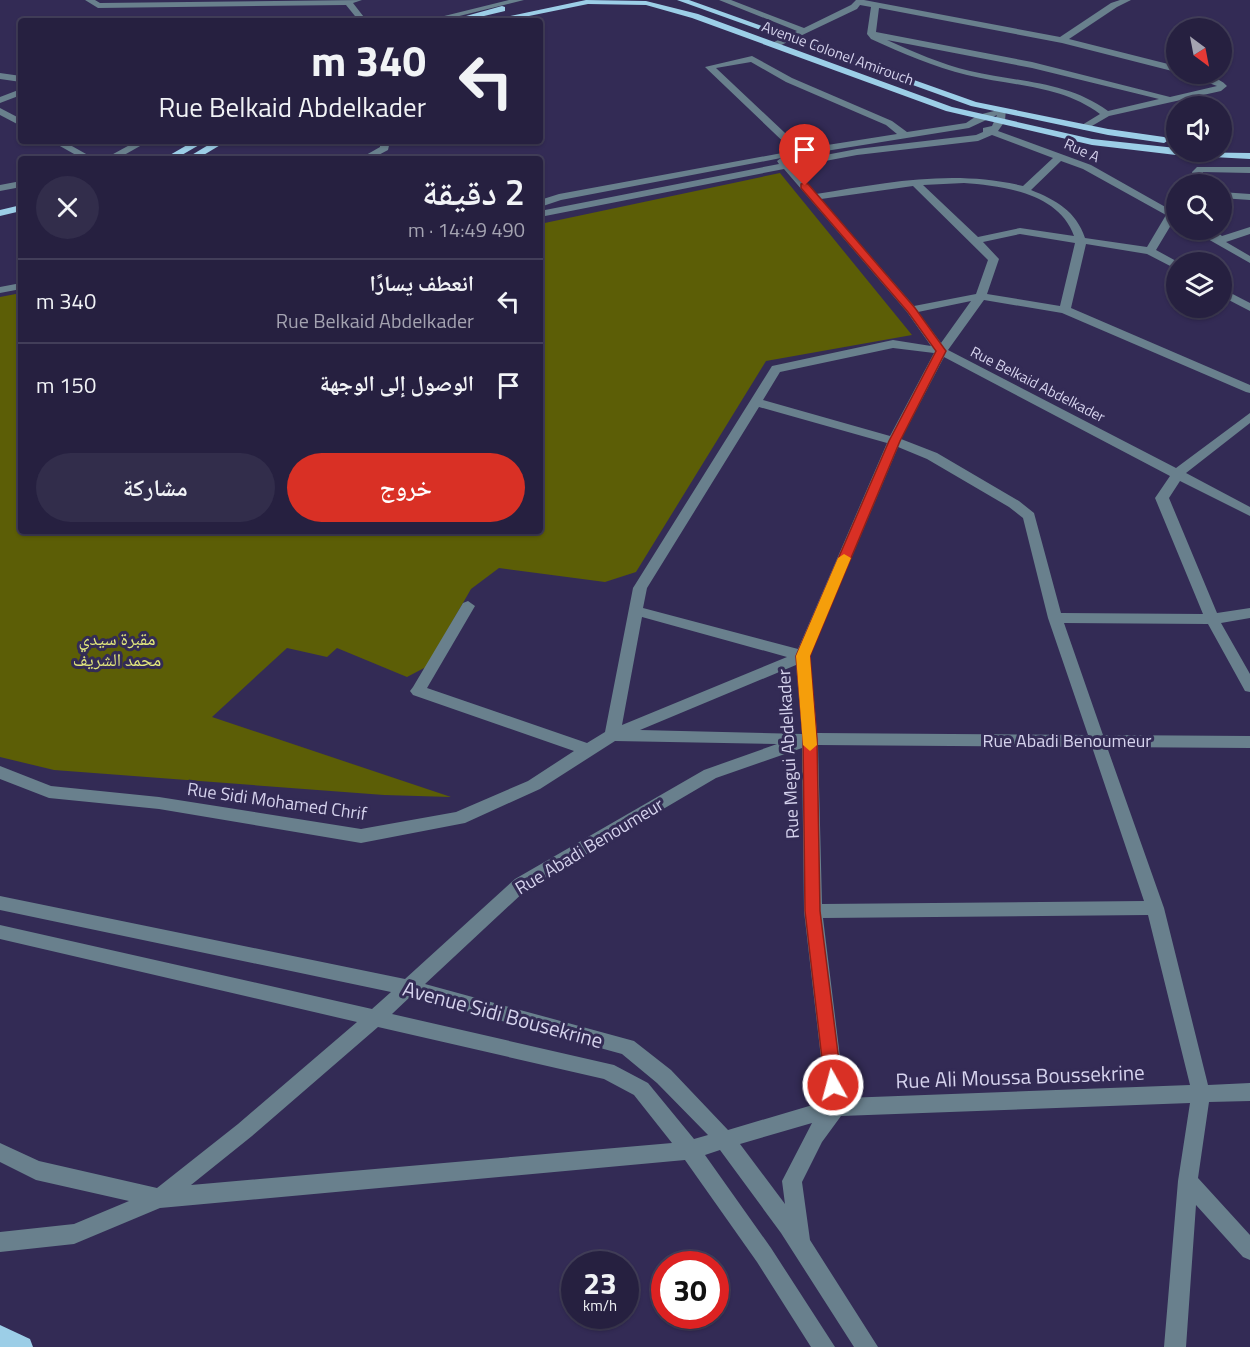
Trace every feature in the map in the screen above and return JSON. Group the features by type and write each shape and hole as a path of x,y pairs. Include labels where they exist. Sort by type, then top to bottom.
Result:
{"main road":[{"name":"Avenue Colonel Amirouch","path":"681,0 948,96 1085,128 1166,140"},
{"name":"Avenue Colonel Amirouch","path":"505,18 562,6 627,1 668,8 911,96 981,117 1092,142 1166,151"},
{"path":"465,18 532,3"},
{"path":"174,156 196,144"},
{"path":"195,156 217,144"},
{"path":"1232,145 1250,146"},
{"name":"Avenue Colonel Amirouch","path":"1232,155 1250,156"},
{"path":"0,213 18,209"}],"street":[{"path":"89,0 98,6 358,0"},
{"path":"441,18 520,0"},
{"path":"723,0 805,31"},
{"path":"1103,0 1114,5"},
{"path":"1062,40 1114,5 1127,0"},
{"path":"775,45 855,7 859,1 875,6 1062,40 1166,66"},
{"path":"348,2 361,18"},
{"path":"871,34 875,6"},
{"path":"871,34 1032,65 1166,98"},
{"path":"871,34 958,70 1022,83 1087,100 1106,114"},
{"path":"800,152 709,67 752,59 789,80 889,123 906,136"},
{"path":"1022,83 1032,65"},
{"path":"0,76 18,79"},
{"path":"1189,96 1218,89 1222,86 1220,84"},
{"path":"0,100 18,93"},
{"path":"1085,128 1106,114 1166,101"},
{"path":"543,203 559,197 777,156 969,125 981,117 1003,110 1002,123 992,132 978,138 857,152 543,213"},
{"path":"0,111 18,121"},
{"name":"Rue A","path":"969,125 1087,167 1166,211"},
{"path":"62,144 84,156"},
{"path":"115,156 138,144"},
{"path":"370,156 385,148 385,144"},
{"name":"Rue Belkaid Abdelkader","path":"777,156 911,310 941,351 1250,512"},
{"path":"1025,190 1060,156"},
{"path":"1197,174 1201,169 1250,170"},
{"path":"815,197 916,183 977,181 1025,190 1055,205 1070,216 1081,240 1065,310"},
{"path":"916,183 975,241 1020,231 1150,251 1166,260"},
{"path":"0,188 18,185"},
{"path":"1232,196 1250,197"},
{"path":"1150,251 1166,228"},
{"path":"1232,233 1250,230"},
{"path":"1224,240 1250,260"},
{"name":"Rue Megui Abdelkader","path":"836,1107 813,911 810,739 803,656 894,441 941,351 981,296 994,259 975,241"},
{"path":"0,290 18,287"},
{"path":"911,310 981,296 1065,310 1250,388"},
{"path":"1232,297 1250,308"},
{"path":"810,739 612,735 638,611 640,588 776,369 893,344 941,351"},
{"path":"755,402 894,441 932,456 1014,504 1029,516 1054,618 1155,908 1201,1093 1188,1180 1175,1347"},
{"path":"1250,417 1178,473 1162,498 1212,619 1250,687"},
{"path":"468,606 418,691 588,750"},
{"path":"638,611 803,656"},
{"path":"1054,618 1212,619 1250,613"},
{"name":"Rue Sidi Mohamed Chrif","path":"0,772 49,792 159,803 361,836 459,818 534,785 612,735 803,656"},
{"name":"Rue Abadi Benoumeur","path":"0,1242 74,1234 160,1198 245,1130 375,1018 520,884 710,774 810,739 1250,742"},
{"name":"Avenue Sidi Bousekrine","path":"0,903 408,987 627,1047 657,1069 723,1138 800,1244 867,1347"},
{"path":"813,911 1155,908"},
{"name":"Avenue Sidi Bousekrine","path":"0,932 607,1071 641,1089 690,1149 764,1255 824,1347"},
{"name":"Rue Ali Moussa Boussekrine","path":"690,1149 836,1107 1250,1092"},
{"path":"800,1244 792,1181 815,1135 836,1107"},
{"path":"0,1152 36,1170 160,1198 690,1149"},
{"path":"1188,1180 1250,1250"}],"green space":[{"name":"مقبرة سيدي محمد الشريف","path":"780,173 912,335 766,361 636,572 605,582 499,568 471,589 426,667 407,677 337,648 327,657 287,648 212,717 451,797 384,795 54,770 0,757 0,297 18,294 18,534 543,534 543,223"}],"slow traffic":[{"path":"810,745 803,656 844,558"}],"route":[{"path":"805,186 911,310 941,351 894,441 803,656 810,739 813,911 833,1085"}]}
